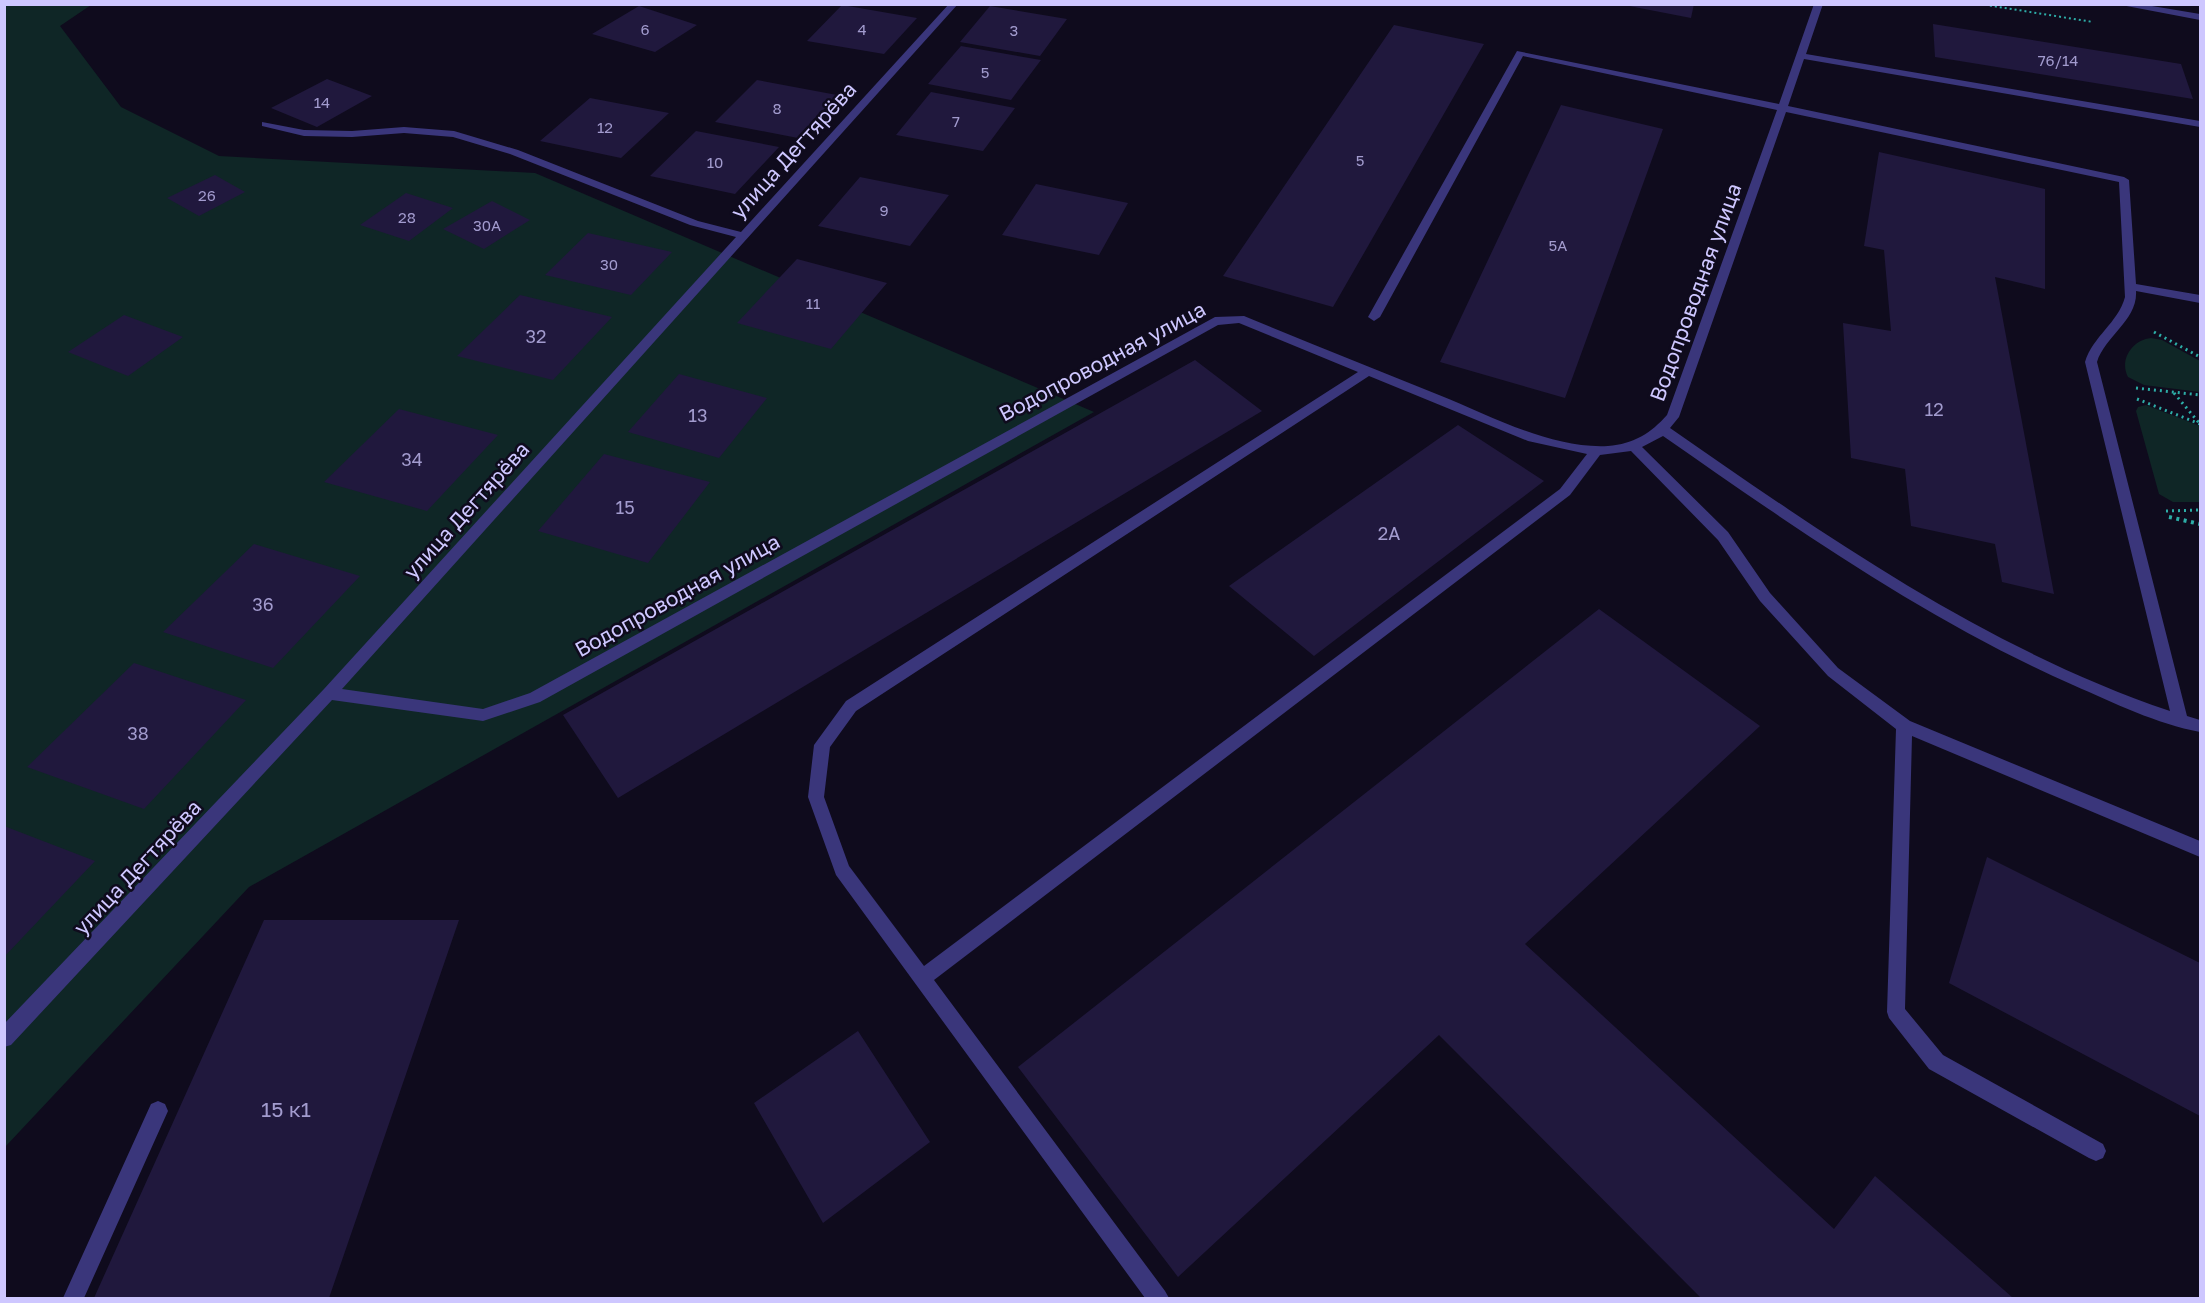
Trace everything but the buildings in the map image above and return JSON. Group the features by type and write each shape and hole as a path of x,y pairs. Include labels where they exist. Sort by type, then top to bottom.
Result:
{"street":[{"name":"улица Дегтярёва","path":"4,1038 329,693 954,4"},
{"name":"Водопроводная улица","path":"329,693 483,715 535,698 1215,321 1240,319 1533,438 1565,448 1596,451 1633,447 1649,440 1664,430 1673,417 1819,4"},
{"path":"2120,4 2200,17"},
{"path":"1374,318 1520,53 1782,110 2124,180 2130,306 2124,316 2095,345 2091,362 2180,721"},
{"path":"1801,56 2200,124"},
{"path":"266,124 304,133 352,134 404,130 454,134 514,152 694,223 744,236"},
{"path":"2130,285 2200,299"},
{"path":"1158,1299 842,870 816,797 822,746 851,706 1368,371"},
{"path":"1664,430 1821,540 1942,615 2073,679 2180,721 2200,726"},
{"path":"1633,447 1723,536 1765,597 1833,672 1904,726 2200,849"},
{"path":"922,978 1565,492 1596,451"},
{"path":"1904,726 1896,1012 1936,1062 2096,1151"},
{"path":"73,1299 158,1111"}],"path":[{"path":"2124,316 2200,357"},
{"path":"2096,383 2200,395"},
{"path":"2096,383 2200,424"},
{"path":"2173,392 2200,424"},
{"path":"2156,511 2200,510"}],"green space":[{"path":"5,5 91,5 60,26 121,107 219,156 535,173 1094,412 249,887 5,1147"},
{"path":"2151,338 2162,340 2200,361 2200,392 2144,385 2128,377 2125,364 2129,352 2138,343"},
{"path":"2146,405 2200,426 2200,502 2173,502 2159,494 2136,411 2138,407"}]}
